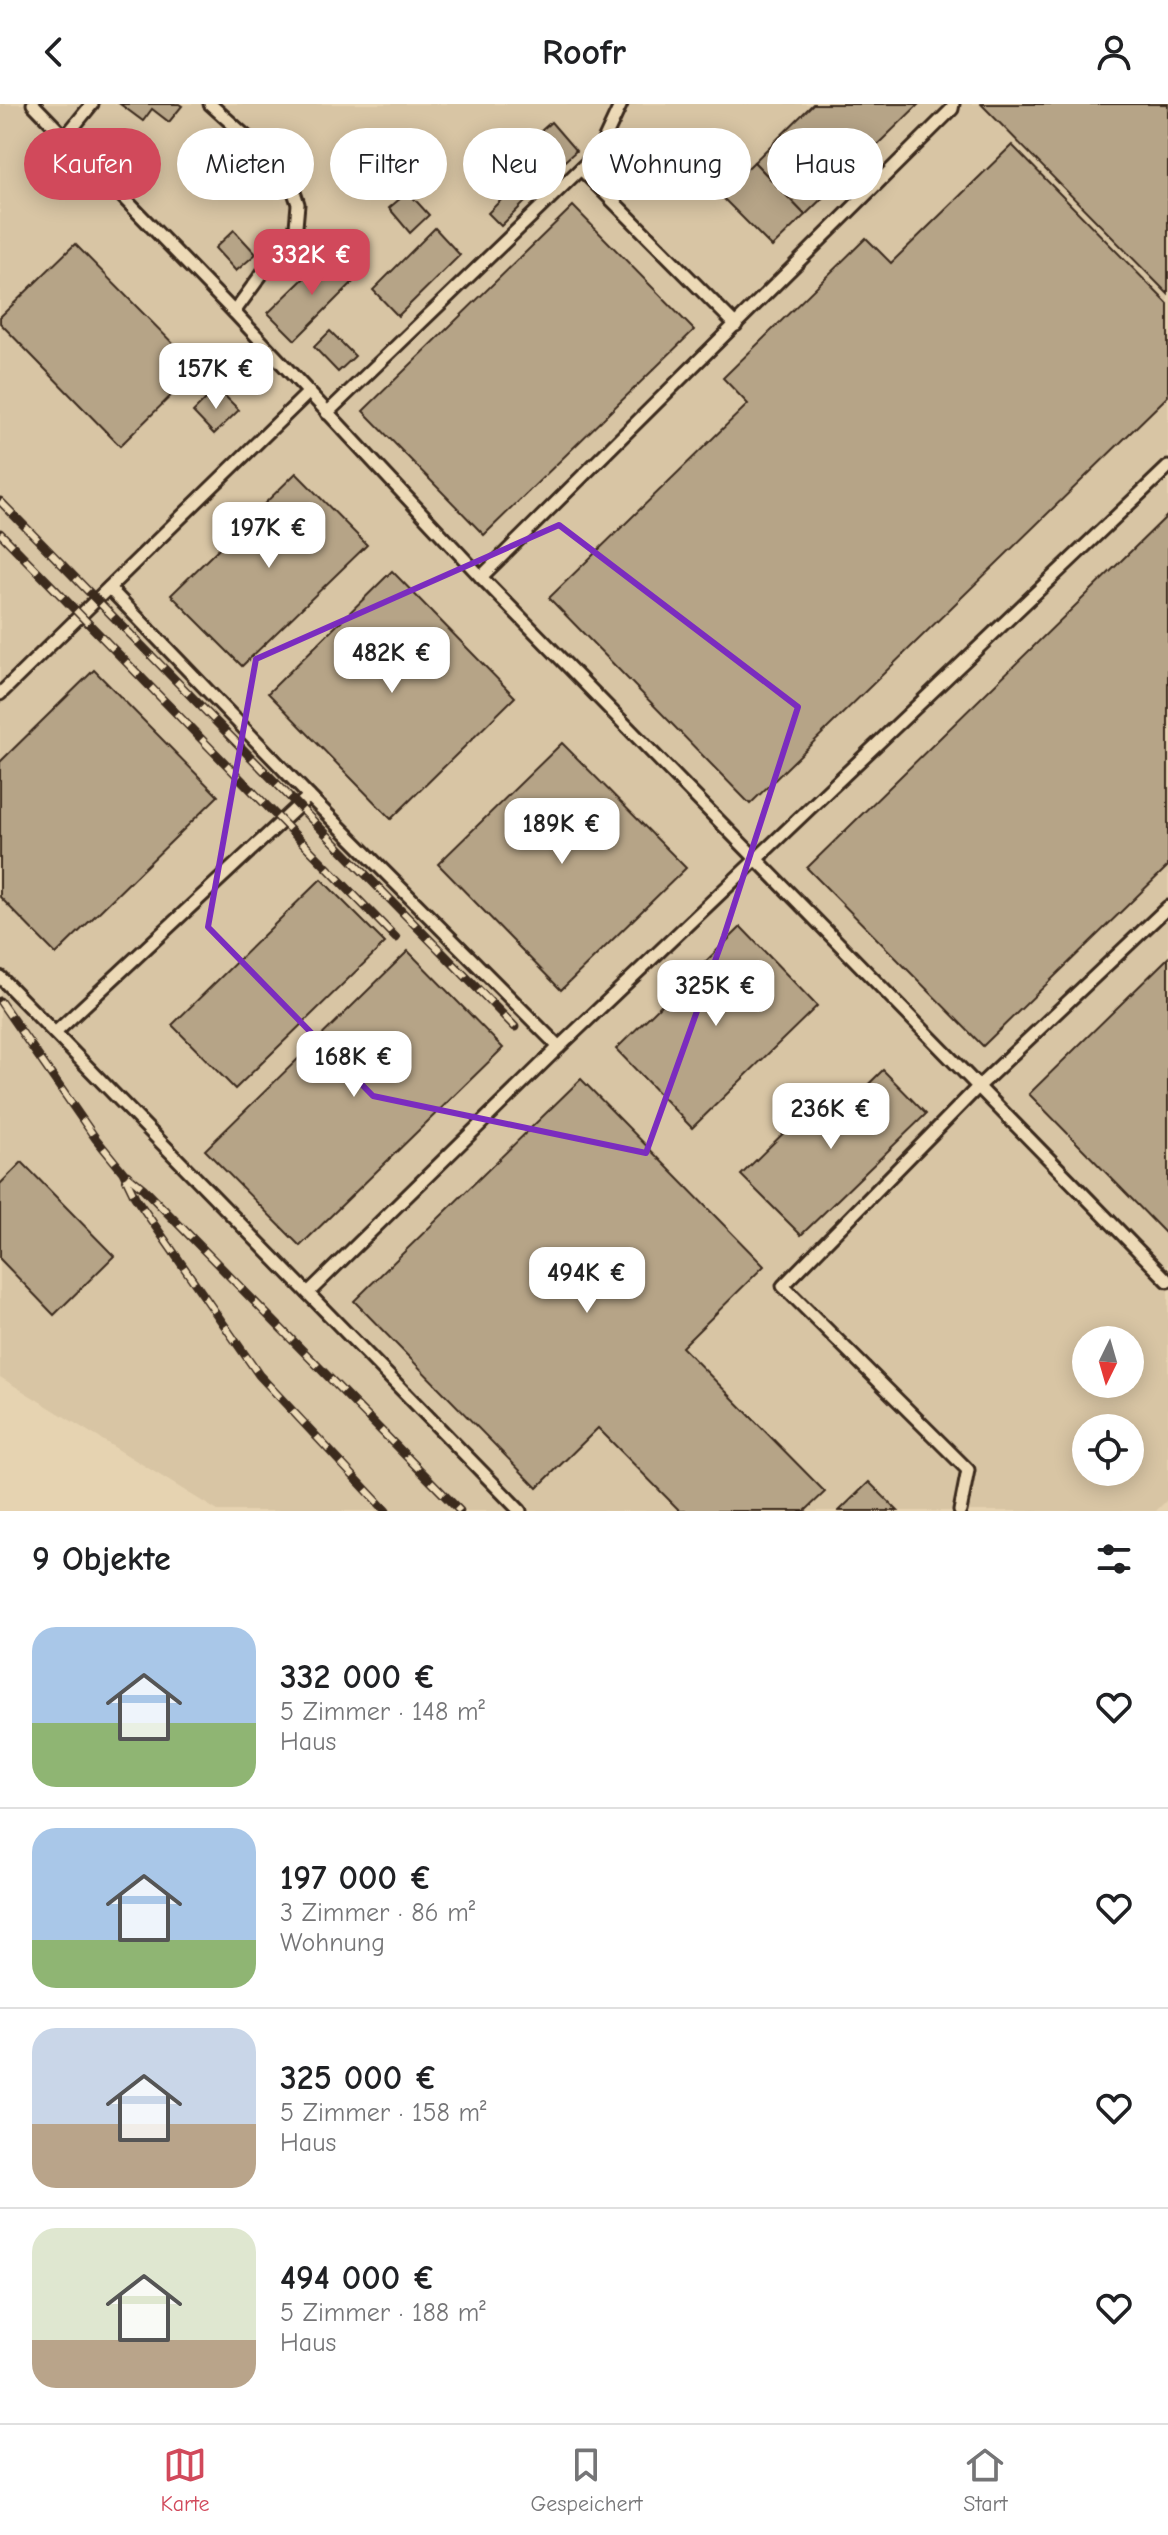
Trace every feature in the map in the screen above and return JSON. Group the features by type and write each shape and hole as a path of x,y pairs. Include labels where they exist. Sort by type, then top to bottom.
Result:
{"lane":[{"path":"33,104 58,128"},
{"path":"72,128 92,104"},
{"path":"210,104 288,174 298,204 296,227 234,312"},
{"path":"327,413 599,151 621,104"},
{"path":"481,577 952,109 953,104"},
{"path":"581,169 736,325"},
{"path":"127,200 481,577 1168,1281"},
{"path":"0,694 308,393"},
{"path":"308,1293 559,1047 1168,467"},
{"path":"109,588 309,796 559,1047"},
{"path":"55,1033 309,796"},
{"path":"960,1511 968,1470 783,1286 978,1087 1168,907"},
{"path":"0,977 520,1511"}],"highlighted area":[{"path":"559,525 798,707 724,936 646,1153 373,1096 208,927 256,659"}],"shaded area":[{"path":"0,104 1168,104 1168,1499 1156,1511 218,1511 0,1377"}],"building":[{"path":"120,104 182,106 169,122 152,109 143,121"},
{"path":"813,104 919,104 883,139 883,128 789,128"},
{"path":"981,104 1168,104 1168,294"},
{"path":"566,139 576,151 566,160"},
{"path":"1012,145 1168,304 1168,396 750,804 549,598 748,404 723,378 866,238 891,263"},
{"path":"767,149 767,176 754,162"},
{"path":"754,162 767,176 767,200 791,200 805,215 772,247 725,200 751,200 751,165"},
{"path":"398,200 415,200 429,215 410,233 389,208"},
{"path":"501,200 527,200 501,226 488,213"},
{"path":"791,200 820,200 805,215"},
{"path":"573,206 694,330 484,535 363,411"},
{"path":"435,228 460,255 398,316 373,290"},
{"path":"234,230 256,254 236,271 215,248"},
{"path":"75,244 198,369 120,446 0,323 0,317"},
{"path":"329,254 355,280 295,340 268,313"},
{"path":"330,331 355,356 338,372 314,347"},
{"path":"217,388 239,410 214,434 193,412"},
{"path":"296,473 367,545 242,666 171,595"},
{"path":"1168,515 1168,866 983,1046 807,868"},
{"path":"392,571 515,697 391,819 268,693"},
{"path":"94,670 218,796 56,954 0,897 0,762"},
{"path":"562,743 686,868 561,990 438,864"},
{"path":"321,879 385,943 235,1089 172,1025"},
{"path":"741,927 817,1006 692,1128 616,1049"},
{"path":"408,951 503,1048 300,1246 205,1150"},
{"path":"1168,958 1168,1236 1029,1094"},
{"path":"883,1070 926,1114 801,1235 741,1175 817,1100 834,1118"},
{"path":"581,1079 764,1266 682,1347 825,1492 805,1511 680,1511 598,1428 537,1488 354,1301"},
{"path":"22,1162 114,1256 54,1315 0,1259 0,1184"},
{"path":"869,1482 898,1511 839,1511"}],"railway":[{"path":"0,501 515,1027"},
{"path":"0,533 396,938"},
{"path":"0,1001 96,1139 123,1172 135,1197 259,1375 386,1511"},
{"path":"127,1175 460,1511"}]}
